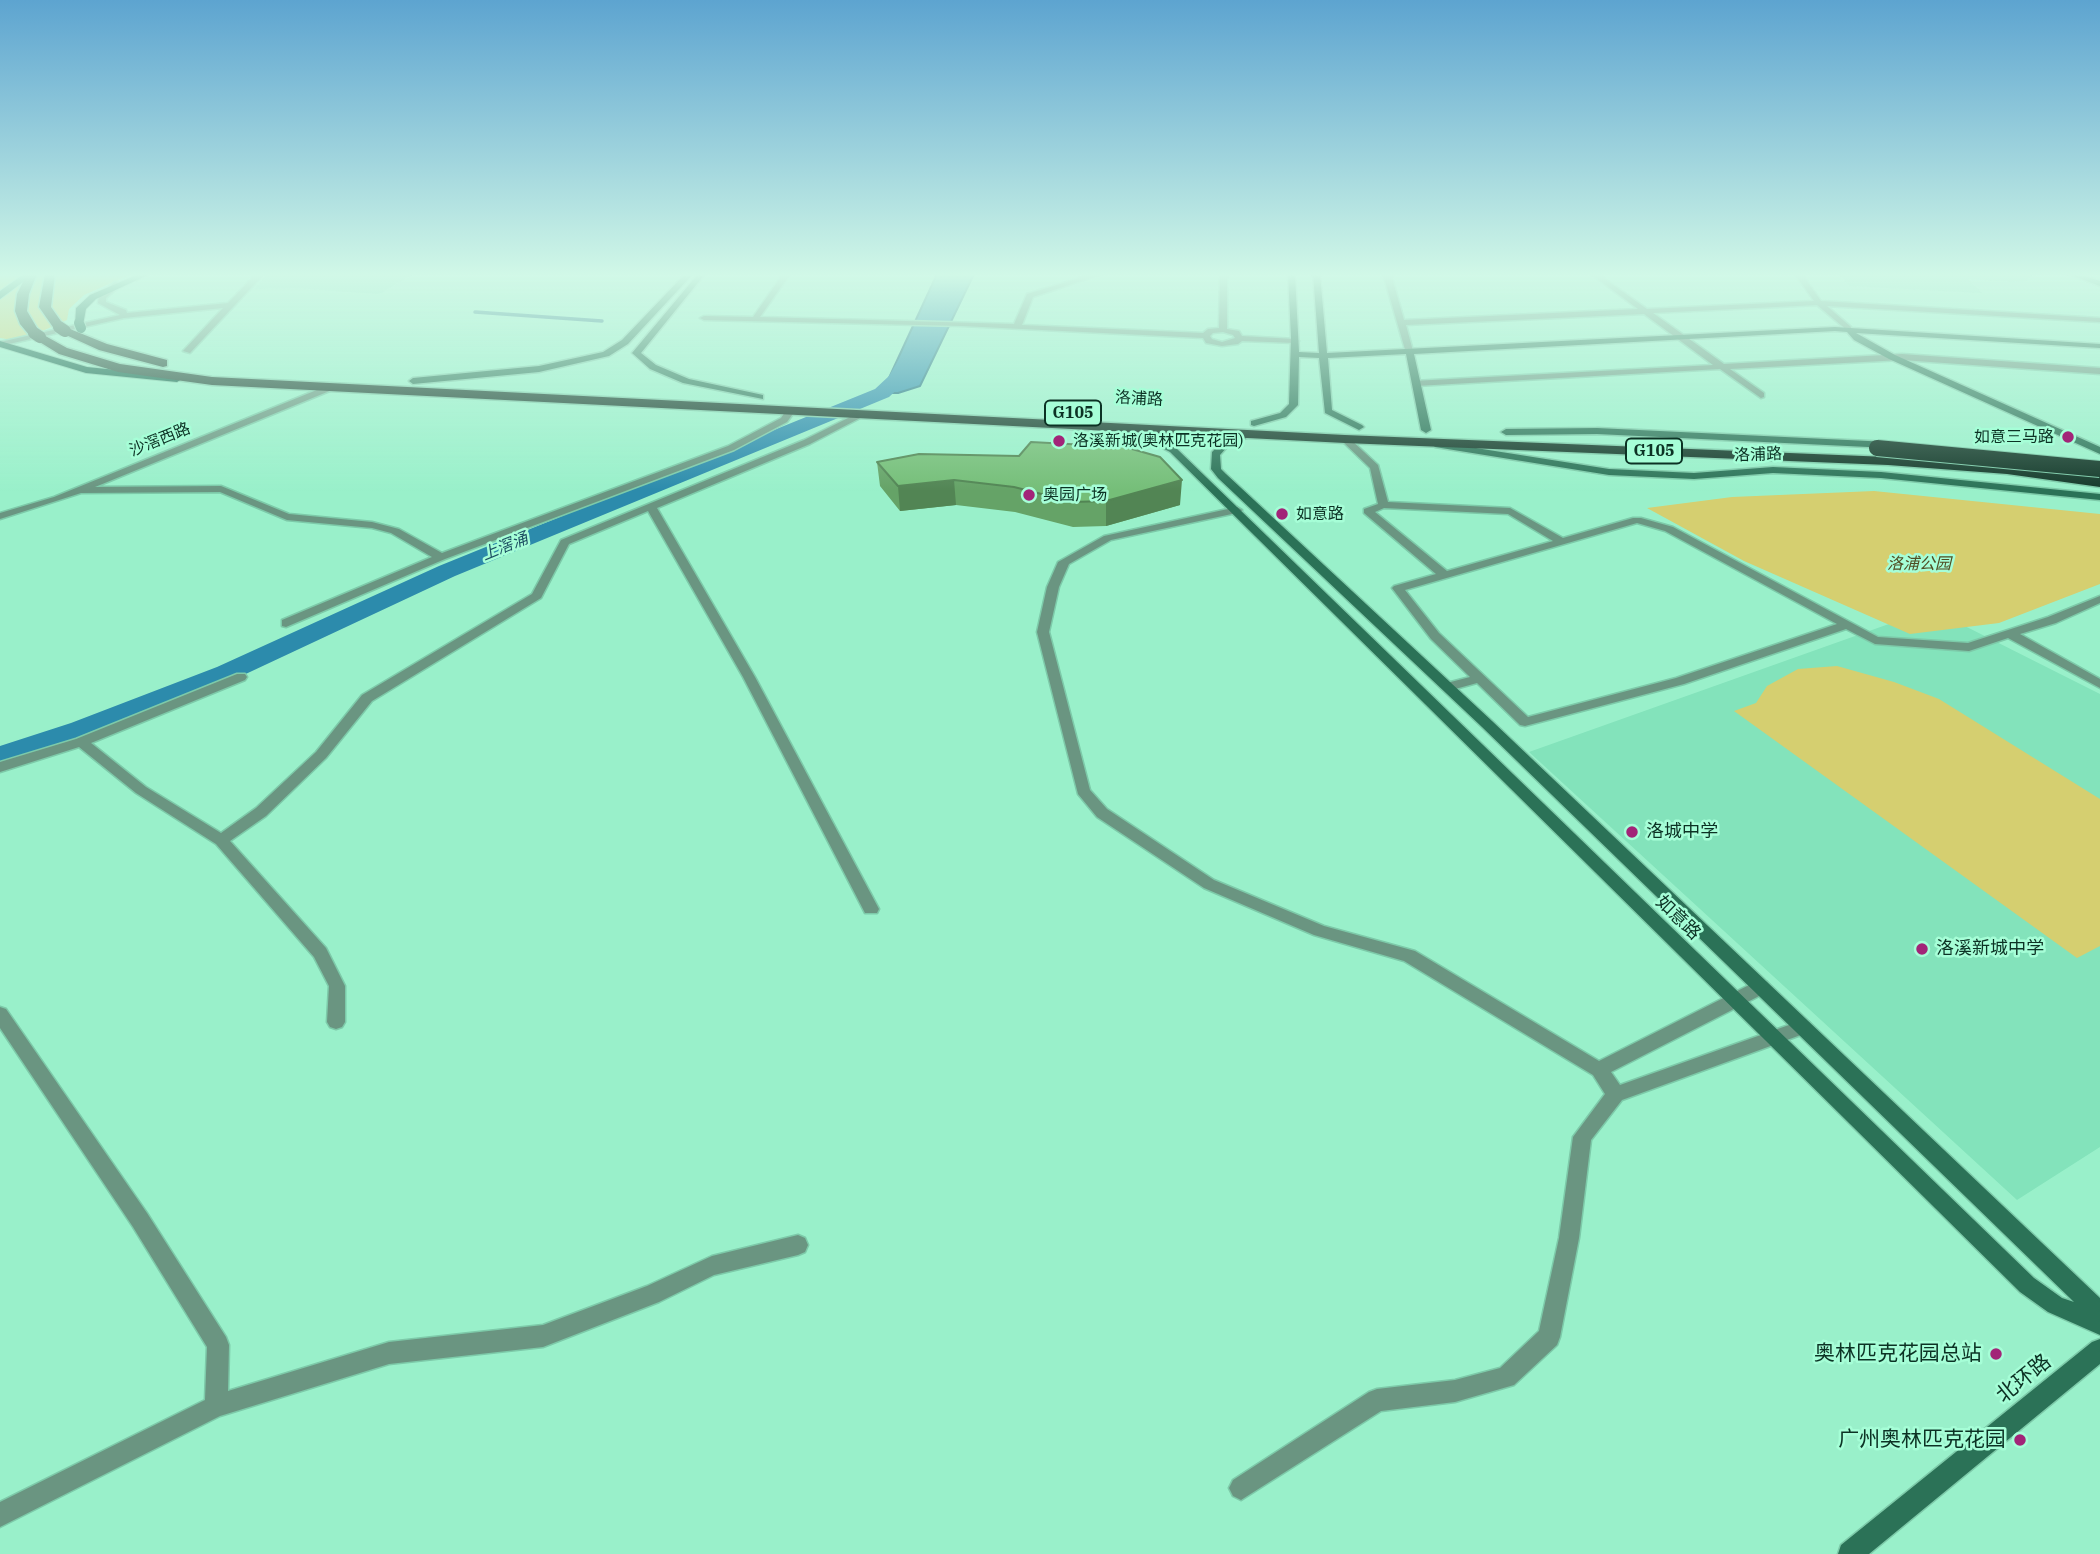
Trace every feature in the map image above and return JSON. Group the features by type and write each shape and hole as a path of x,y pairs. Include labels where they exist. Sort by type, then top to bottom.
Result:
{"highway":[{"name":"洛浦路","path":"59,347 118,369 212,381 1109,427 1359,427 1422,436"},
{"name":"洛浦路","path":"102,347 140,358 189,367 413,381 892,404 1251,428 1345,439 1506,432 1886,458"},
{"path":"1422,436 1886,458 1993,469 2100,474"},
{"name":"G105","path":"1886,458 2100,487"}],"main road":[{"path":"4,347 96,372 212,381"},
{"path":"413,381 539,369 606,354 618,347"},
{"path":"641,347 636,353 653,367 686,381 760,397"},
{"path":"1251,428 1283,415 1293,405 1295,347"},
{"path":"1322,347 1328,411 1359,427"},
{"path":"1295,354 1323,356 1495,347"},
{"path":"1875,347 2100,451"},
{"path":"1409,351 1422,436"},
{"path":"1897,357 2100,443"},
{"name":"如意路","path":"1109,427 1146,436 1165,444 1237,510 2027,1285 2054,1305 2100,1324"},
{"name":"如意路","path":"1251,428 1220,447 1215,454 1216,469 1298,550 1448,687 2100,1313"},
{"name":"洛浦路","path":"1506,432 1597,431 1798,439 1930,448 2073,463 2100,474"},
{"name":"洛浦路","path":"1422,436 1609,472 1694,476 1773,470 1881,475 2100,497"},
{"name":"北环路","path":"1850,1554 2100,1350"}],"street":[{"path":"187,351 191,347"},
{"path":"1408,347 1409,351"},
{"path":"1693,347 1761,395"},
{"path":"1416,383 1897,357 2100,371"},
{"name":"沙滘西路","path":"0,516 81,489 329,387"},
{"path":"286,624 441,556 731,448 784,420 790,411"},
{"path":"221,840 261,812 321,755 367,698 537,596 565,542 807,442 863,414"},
{"path":"1345,439 1375,467 1383,505"},
{"path":"81,489 221,489 287,517 372,525 395,531 441,556"},
{"path":"1445,575 1368,511 1383,505 1510,511 1563,542"},
{"path":"651,507 749,677 871,909"},
{"path":"1237,510 1108,538 1064,562 1053,587 1043,632 1083,791 1102,813 1209,884 1320,932 1409,956 1599,1070 1616,1094"},
{"path":"1846,625 1680,681 1525,722 1435,636 1398,588 1637,520 1669,529 1875,640 1969,647 2052,620 2100,599"},
{"path":"2010,634 2100,684"},
{"path":"0,767 81,741 241,677"},
{"path":"1448,687 1480,678"},
{"path":"81,741 141,790 221,840 320,953 337,986 336,1022"},
{"path":"1599,1070 1761,987"},
{"path":"0,1014 141,1220 218,1345 216,1406"},
{"path":"1241,1488 1377,1400 1455,1391 1506,1377 1549,1337 1569,1238 1582,1137 1616,1094 1803,1027"},
{"path":"0,1515 216,1406 389,1353 543,1336 652,1295 712,1266 798,1245"}],"shaded area":[{"name":"洛溪新城中学","path":"1931,609 2100,694 2100,1147 2017,1200 1529,752"}],"green space":[{"name":"洛浦公园","path":"1874,491 2100,514 2100,584 1999,623 1910,634 1744,561 1647,508 1732,497"},
{"path":"1837,666 1894,682 1939,699 2100,799 2100,946 2077,958 1734,711 1756,703 1767,686 1798,669"}],"water":[{"path":"903,347 939,347 920,386 898,393 882,393"}],"building":[{"path":"1031,442 1125,447 1160,457 1182,480 1106,501 1073,502 1014,487 954,480 898,486 877,462 919,454 1019,456"}],"waterway":[{"name":"上滘涌","path":"0,756 81,729 226,673 447,571 882,393 897,379 905,363"}],"place":[{"name":"如意三马路","path":"2068,437"},
{"name":"洛溪新城(奥林匹克花园)","path":"1059,441"},
{"name":"奥园广场","path":"1029,495"},
{"name":"如意路","path":"1282,514"},
{"name":"洛城中学","path":"1632,832"},
{"name":"洛溪新城中学","path":"1922,949"},
{"name":"奥林匹克花园总站","path":"1996,1354"},
{"name":"广州奥林匹克花园","path":"2020,1440"}]}
